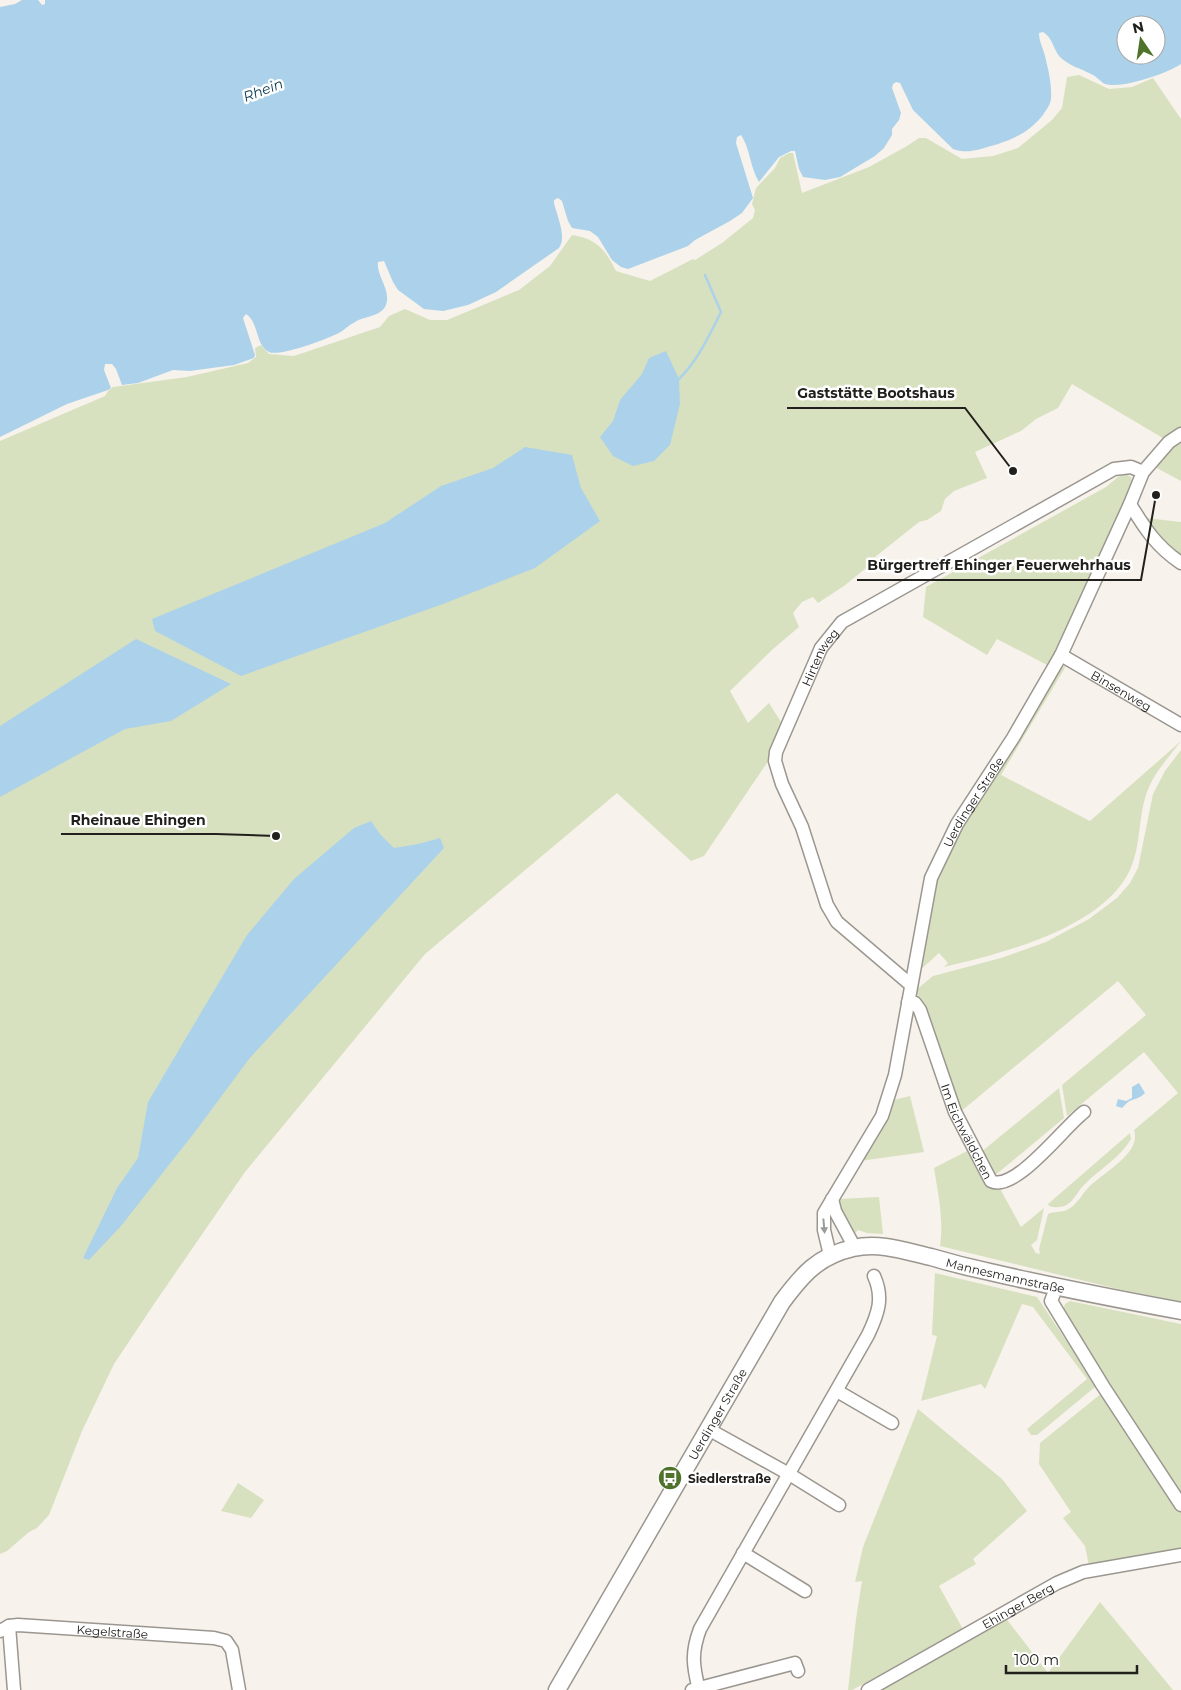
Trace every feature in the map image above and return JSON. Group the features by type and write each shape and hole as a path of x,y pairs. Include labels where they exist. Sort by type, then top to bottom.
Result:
{"main road":[{"name":"Mannesmannstraße","path":"830,1255 855,1248 872,1246 891,1247 990,1272 1181,1311"},
{"name":"Uerdinger Straße","path":"557,1690 782,1302 804,1274 816,1263 830,1255"}],"street":[{"name":"Uerdinger Straße","path":"830,1255 824,1230 824,1213 882,1116 895,1074 931,878 957,824 1013,738 1061,655 1143,472 1169,442 1181,434"},
{"name":"Hirtenweg","path":"911,986 837,922 827,906 802,827 782,784 775,762 776,752 821,648 842,622 1114,469 1131,466 1143,472"},
{"path":"1130,504 1142,525 1160,548 1181,563"},
{"name":"Binsenweg","path":"1061,655 1181,726"},
{"name":"Im Eichwäldchen","path":"908,1002 915,1003 920,1010 955,1112 991,1181 996,1183 1008,1181 1050,1148 1067,1127 1084,1112"},
{"path":"832,1199 835,1211 855,1248"},
{"path":"798,1671 796,1663 696,1689 693,1665 694,1646 700,1629 837,1391 876,1318 880,1296 874,1276"},
{"path":"1057,1286 1051,1302 1103,1386 1181,1505"},
{"path":"837,1391 892,1424"},
{"path":"708,1429 840,1505"},
{"path":"743,1553 805,1591"},
{"name":"Ehinger Berg","path":"868,1690 1057,1583 1084,1572 1181,1554"},
{"name":"Kegelstraße","path":"4,1628 18,1625 214,1638 226,1641 232,1650 239,1690"},
{"path":"4,1628 14,1690"}],"green space":[{"path":"1079,75 1109,89 1132,87 1153,78 1181,119 1181,432 1165,441 1072,384 1058,408 1036,419 1021,431 975,452 987,478 954,491 945,499 941,511 927,520 919,522 875,557 876,560 844,586 818,603 813,597 802,602 793,613 799,627 773,649 730,691 748,723 769,703 784,727 771,757 704,856 691,861 617,793 425,954 245,1172 114,1364 82,1431 49,1515 37,1528 29,1532 7,1551 0,1554 0,441 105,396 113,387 187,377 248,363 256,357 255,348 261,345 269,354 294,356 380,327 389,316 405,309 430,320 447,320 519,290 550,266 572,235 588,239 599,246 616,271 650,281 693,259 695,260 722,243 753,218 755,210 752,204 756,188 775,168 780,158 789,153 793,153 802,193 869,167 919,138 926,138 962,159 993,156 1018,148 1052,120 1062,108 1067,77"},
{"path":"1181,438 1181,481 1155,467"},
{"path":"1126,474 1131,477 1133,484 1049,666 997,639 987,655 923,617 926,587"},
{"path":"1146,518 1181,522 1181,557 1158,537"},
{"path":"1066,666 1001,775 1090,821 1181,741 1160,768 1148,789 1133,862 1121,884 1103,904 1079,920 1052,934 995,954 944,967 948,963 939,953 919,971 930,891 948,850 1060,668"},
{"path":"1181,750 1181,1302 1118,1289 940,1246 941,1217 934,1168 971,1149 998,1185 1021,1227 1044,1208 1037,1240 1031,1245 1036,1253 1040,1254 1039,1249 1048,1214 1065,1211 1075,1204 1094,1182 1127,1155 1135,1139 1134,1130 1178,1093 1144,1052 1067,1116 1062,1085 1146,1015 1118,981 959,1113 916,990 933,976 1001,958 1046,942 1089,919 1117,898 1130,883 1138,868 1153,794 1165,771"},
{"path":"1059,1088 1064,1118 993,1177 980,1153"},
{"path":"910,1096 924,1152 860,1161 890,1101"},
{"path":"1130,1133 1131,1139 1127,1146 1084,1185 1070,1202 1061,1207 1049,1206 1048,1204"},
{"path":"879,1197 883,1234 867,1233 858,1230 855,1233 842,1218 838,1199"},
{"path":"935,1273 1037,1297 1094,1382 1095,1387 1037,1435 1031,1435 1027,1429 1087,1379 1033,1307 1022,1304 985,1389 981,1384 921,1401 937,1336 932,1335"},
{"path":"1070,1301 1181,1324 1181,1499 1130,1421 1063,1310 1065,1304"},
{"path":"1102,1393 1181,1510 1181,1552 1089,1566 1085,1546 1063,1518 1071,1512 1039,1464 1040,1443"},
{"path":"918,1409 1002,1479 1027,1511 973,1559 976,1564 939,1586 964,1631 852,1690 848,1690 862,1581 855,1582 863,1547"},
{"path":"238,1483 264,1500 251,1518 221,1511"},
{"path":"1100,1602 1173,1690 878,1690 1005,1617 1048,1673"}],"water":[{"name":"Rhein","path":"22,0 38,0 42,5 45,4 45,0 1181,0 1181,64 1143,80 1110,85 1103,83 1093,75 1063,60 1049,37 1043,32 1039,33 1050,77 1051,100 1043,115 1034,125 1005,142 970,151 953,149 913,110 900,83 896,82 892,88 901,113 899,120 892,129 892,135 884,148 875,156 840,177 825,180 803,177 795,151 791,151 779,157 759,182 744,140 741,135 737,137 736,143 753,198 742,213 688,246 628,269 621,267 612,260 598,237 590,231 572,228 562,201 558,198 554,200 554,203 562,232 559,248 496,292 468,305 443,311 424,309 398,290 384,261 378,262 379,273 387,295 385,307 379,313 359,320 339,333 293,350 269,352 261,344 253,322 246,314 243,318 255,355 254,358 234,365 190,371 173,370 138,383 122,385 112,364 105,364 104,370 111,388 67,404 0,437 0,7 15,4"},
{"path":"666,351 679,379 680,404 670,445 654,461 633,466 613,456 600,437 613,421 620,400 642,374 649,358"},
{"path":"525,447 572,455 581,488 600,521 535,568 443,604 241,676 155,631 152,619 385,523 441,486 493,468"},
{"path":"136,639 231,684 171,721 125,729 0,797 0,726"},
{"path":"371,821 380,834 394,848 440,838 444,848 249,1059 121,1226 89,1260 83,1258 117,1188 138,1158 148,1102 247,935 294,879 354,828"},
{"path":"1139,1083 1145,1093 1128,1102 1122,1108 1116,1106 1118,1099 1126,1101 1132,1098 1132,1087"}],"waterway":[{"path":"679,379 697,356 721,312 705,275"}],"place":[{"name":"Gaststätte Bootshaus","path":"1013,471"},
{"name":"Bürgertreff Ehinger Feuerwehrhaus","path":"1156,495"},
{"name":"Rheinaue Ehingen","path":"276,836"},
{"name":"Siedlerstraße","path":"670,1478"}]}
